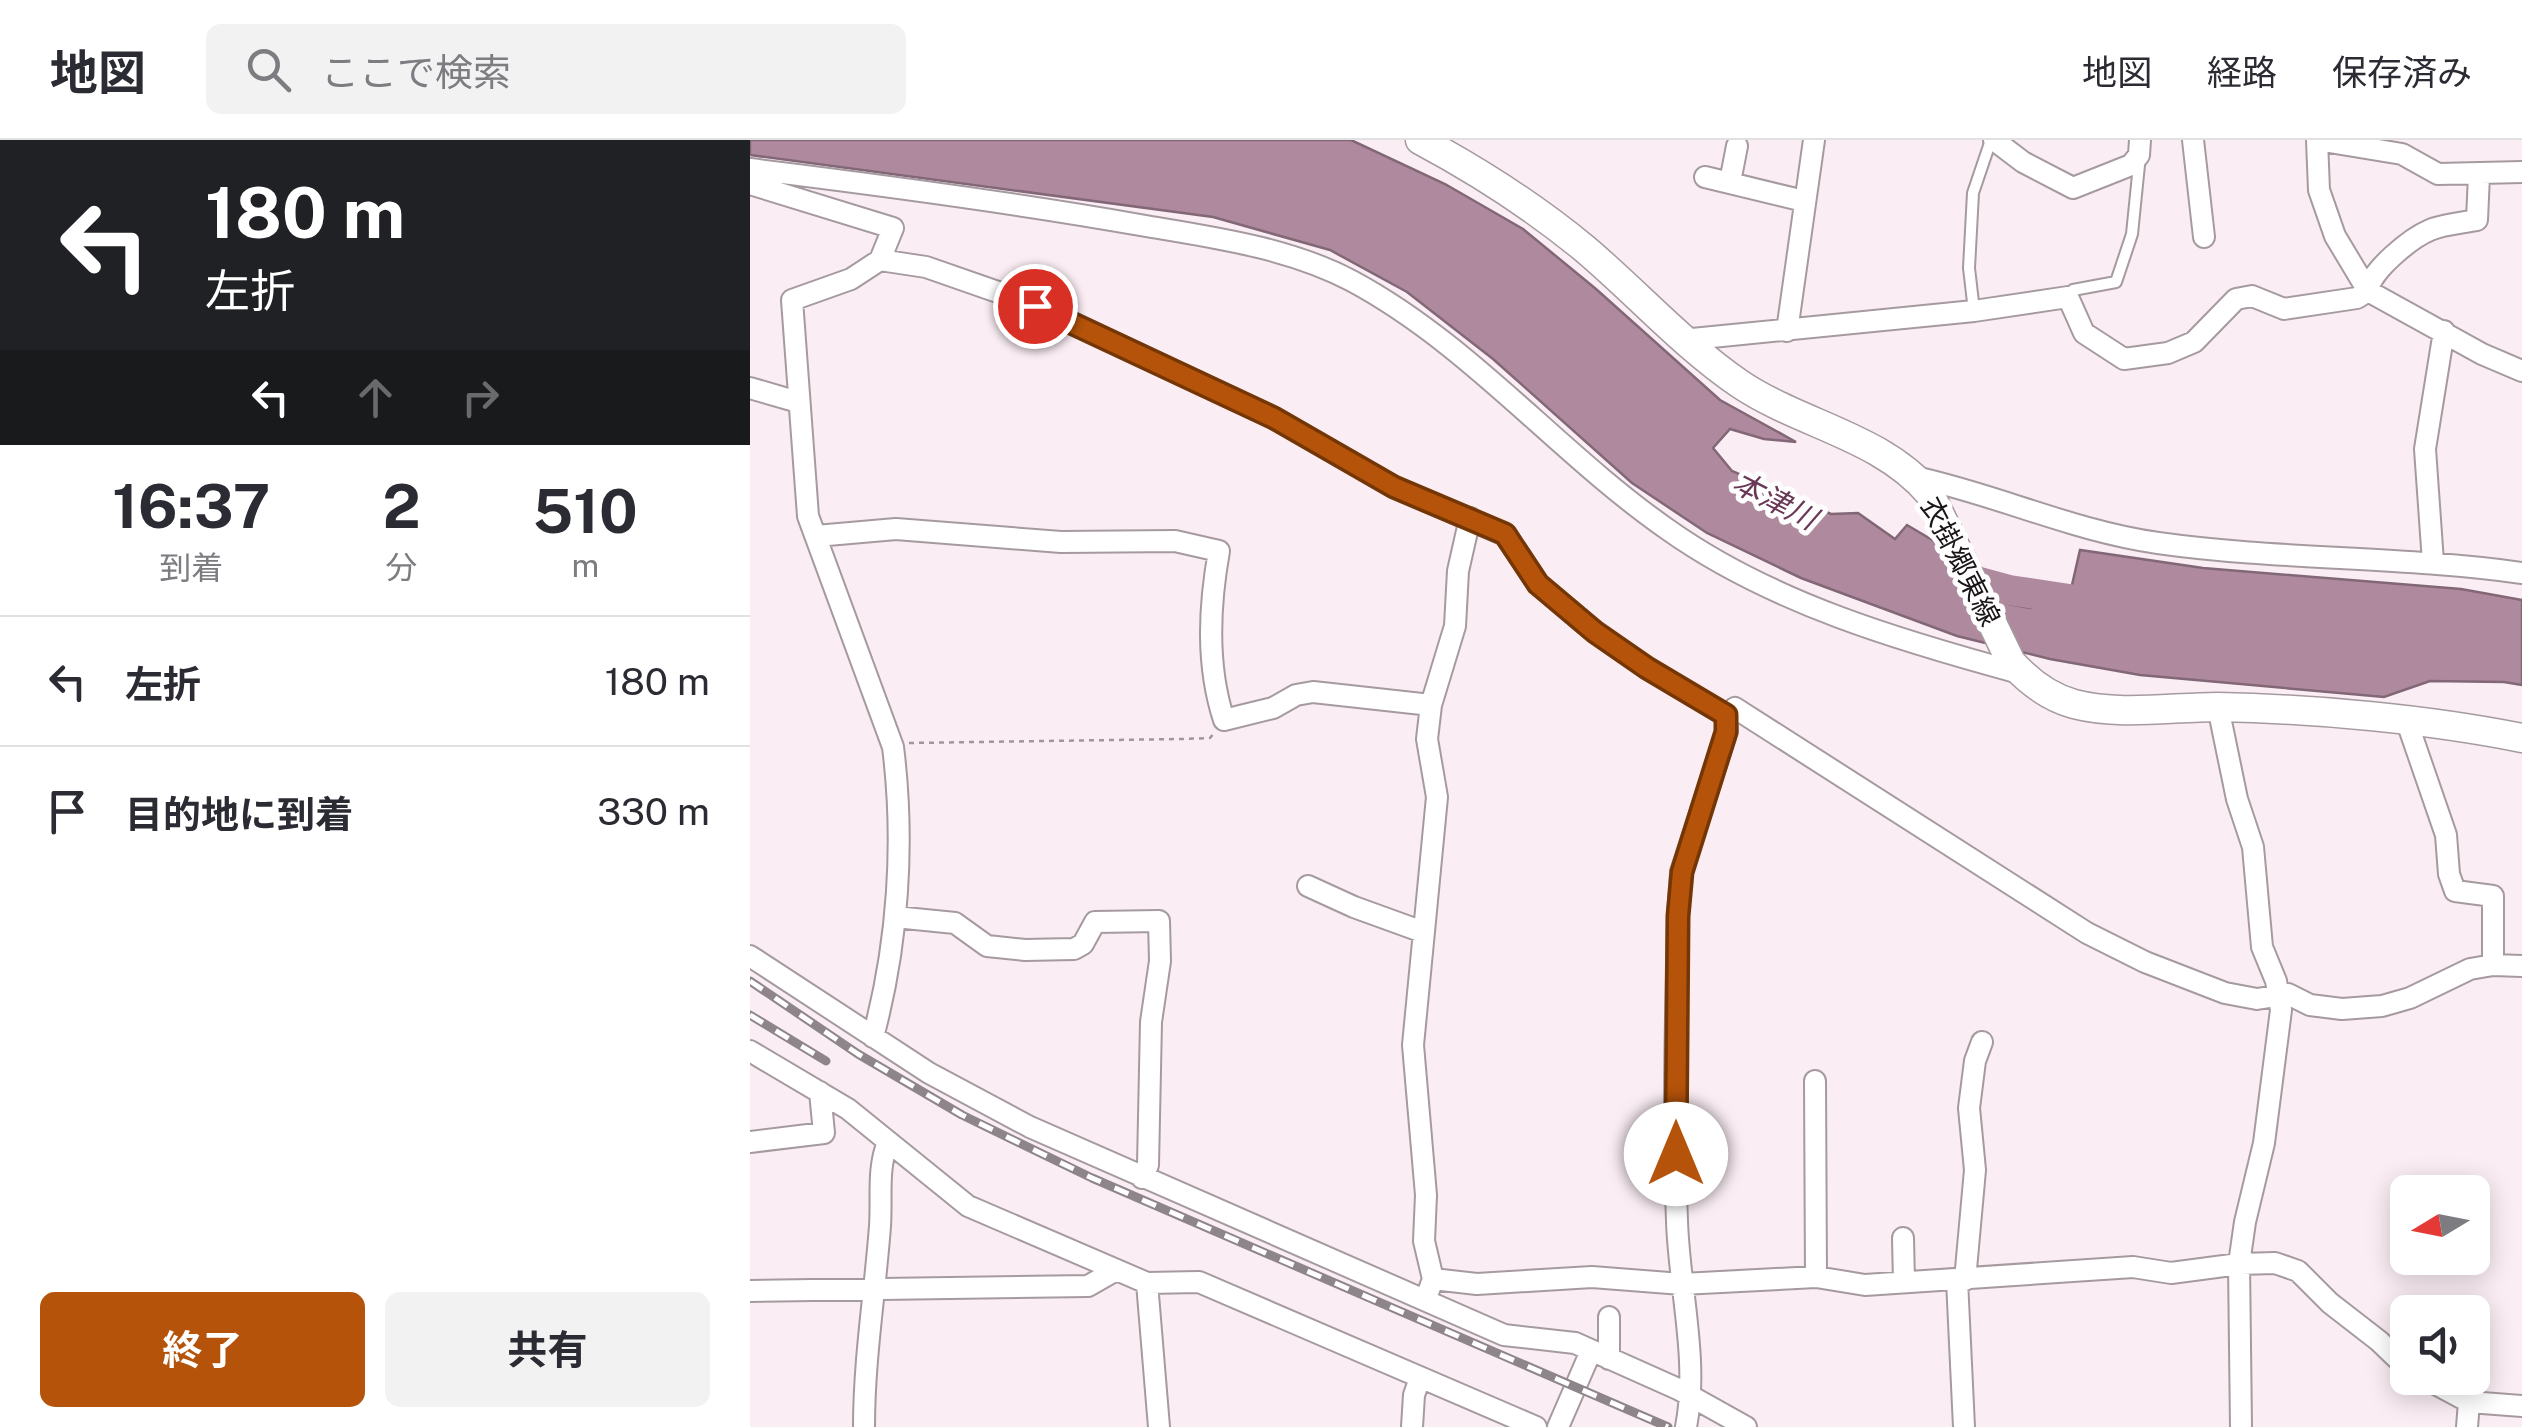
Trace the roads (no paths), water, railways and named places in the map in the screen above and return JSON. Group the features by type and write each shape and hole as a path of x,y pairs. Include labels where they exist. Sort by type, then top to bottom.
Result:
{"main road":[{"name":"衣掛郷東線","path":"1424,141 1465,152 1586,250 1682,340 1776,406 1852,437 1923,485 2017,668"},
{"path":"2017,668 2058,699 2100,709 2279,710 2522,738"}],"street":[{"path":"1787,332 1814,140"},
{"path":"1992,140 2072,188 2138,150"},
{"path":"2193,140 2204,237"},
{"path":"2522,172 2438,174 2402,154 2343,141 2317,140 2319,190 2335,236 2368,291 2482,354 2522,371"},
{"path":"1730,182 1736,146"},
{"path":"750,169 1069,212 1210,237 1292,258 1348,279 1444,341 1667,529 1730,567 1798,602 2017,668"},
{"path":"2368,291 2369,280 2380,268 2426,231 2478,220 2479,175"},
{"path":"1705,176 1804,200"},
{"path":"750,184 894,228 880,260 851,280 792,300 808,516 893,747 897,810 895,916 892,959 874,1037"},
{"path":"880,260 926,266 1035,306 1274,418 1394,487 1505,534 1538,584 1595,632 1726,715"},
{"path":"1682,340 1787,332 2068,297 2084,333 2124,359 2168,352 2194,342 2236,298 2252,296 2284,309 2357,298 2368,291"},
{"path":"2432,562 2424,450 2444,331"},
{"path":"750,388 798,402"},
{"path":"1923,485 1954,486 2089,530 2157,543 2522,572"},
{"path":"1425,1301 1434,1279 1424,1241 1426,1195 1413,1045 1437,796 1427,739 1431,705 1455,626 1458,571 1470,518"},
{"path":"816,536 896,529 1061,542 1175,542 1219,551 1210,601 1215,694 1224,720 1273,708 1296,695 1314,692 1431,705"},
{"path":"2218,707 2237,799 2253,847 2262,947 2279,994 2280,1028 2264,1143 2245,1222 2240,1264 2241,1427"},
{"path":"1726,715 1735,708 2071,923 2145,962 2225,994 2257,999 2288,994 2310,1005 2342,1010 2382,1006 2410,998 2470,970 2493,965 2522,966"},
{"path":"1686,1427 1689,1396 1676,1224 1678,916 1682,872 1726,732 1726,715"},
{"path":"2406,722 2446,836 2454,891 2494,896 2493,965"},
{"path":"1308,886 1423,932"},
{"path":"895,916 954,923 987,946 1025,950 1074,949 1083,944 1095,922 1159,922 1160,961 1151,1022 1148,1165 1142,1178"},
{"path":"750,956 929,1074 1014,1118 1504,1336 1575,1342 1746,1427"},
{"path":"1964,1427 1961,1280 1975,1170 1969,1108 1975,1061 1982,1042"},
{"path":"750,1051 848,1110 968,1206 1147,1283 1199,1282 1536,1427"},
{"path":"1815,1081 1816,1278"},
{"path":"750,1142 824,1133 820,1092"},
{"path":"864,1427 864,1375 880,1224 881,1160 888,1142"},
{"path":"1903,1238 1904,1282"},
{"path":"1434,1279 1477,1284 1592,1277 1682,1284 1816,1278 1865,1285 2134,1267 2171,1274 2275,1262 2298,1271 2330,1304 2390,1351"},
{"path":"750,1291 1088,1286 1116,1270"},
{"path":"1147,1283 1159,1427"},
{"path":"1558,1427 1600,1355 1609,1317"},
{"path":"1412,1427 1414,1394 1420,1378"},
{"path":"2456,1395 2469,1402 2522,1406"},
{"path":"2467,1427 2469,1402"}],"lane":[{"path":"1974,311 1969,268 1973,192 1992,140"},
{"path":"2068,297 2073,290 2116,282 2132,234 2138,150"}],"water":[{"path":"750,140 1351,140 1445,184 1523,229 1720,400 1796,442 1764,439 1730,429 1713,448 1732,471 1831,514 1858,513 1895,539 1907,525 1995,577 2003,603 2030,608 2062,603 2072,585 2080,550 2203,568 2461,589 2522,600 2522,685 2430,681 2384,697 2140,675 2050,659 1957,636 1801,578 1707,533 1632,483 1493,359 1407,292 1330,250 1213,217 750,155"}],"waterway":[{"name":"本津川","path":"1961,577 2009,590 2102,604"}],"railway":[{"path":"750,981 858,1054 962,1115 1092,1178 1668,1427"},
{"path":"750,1015 826,1061"}]}
